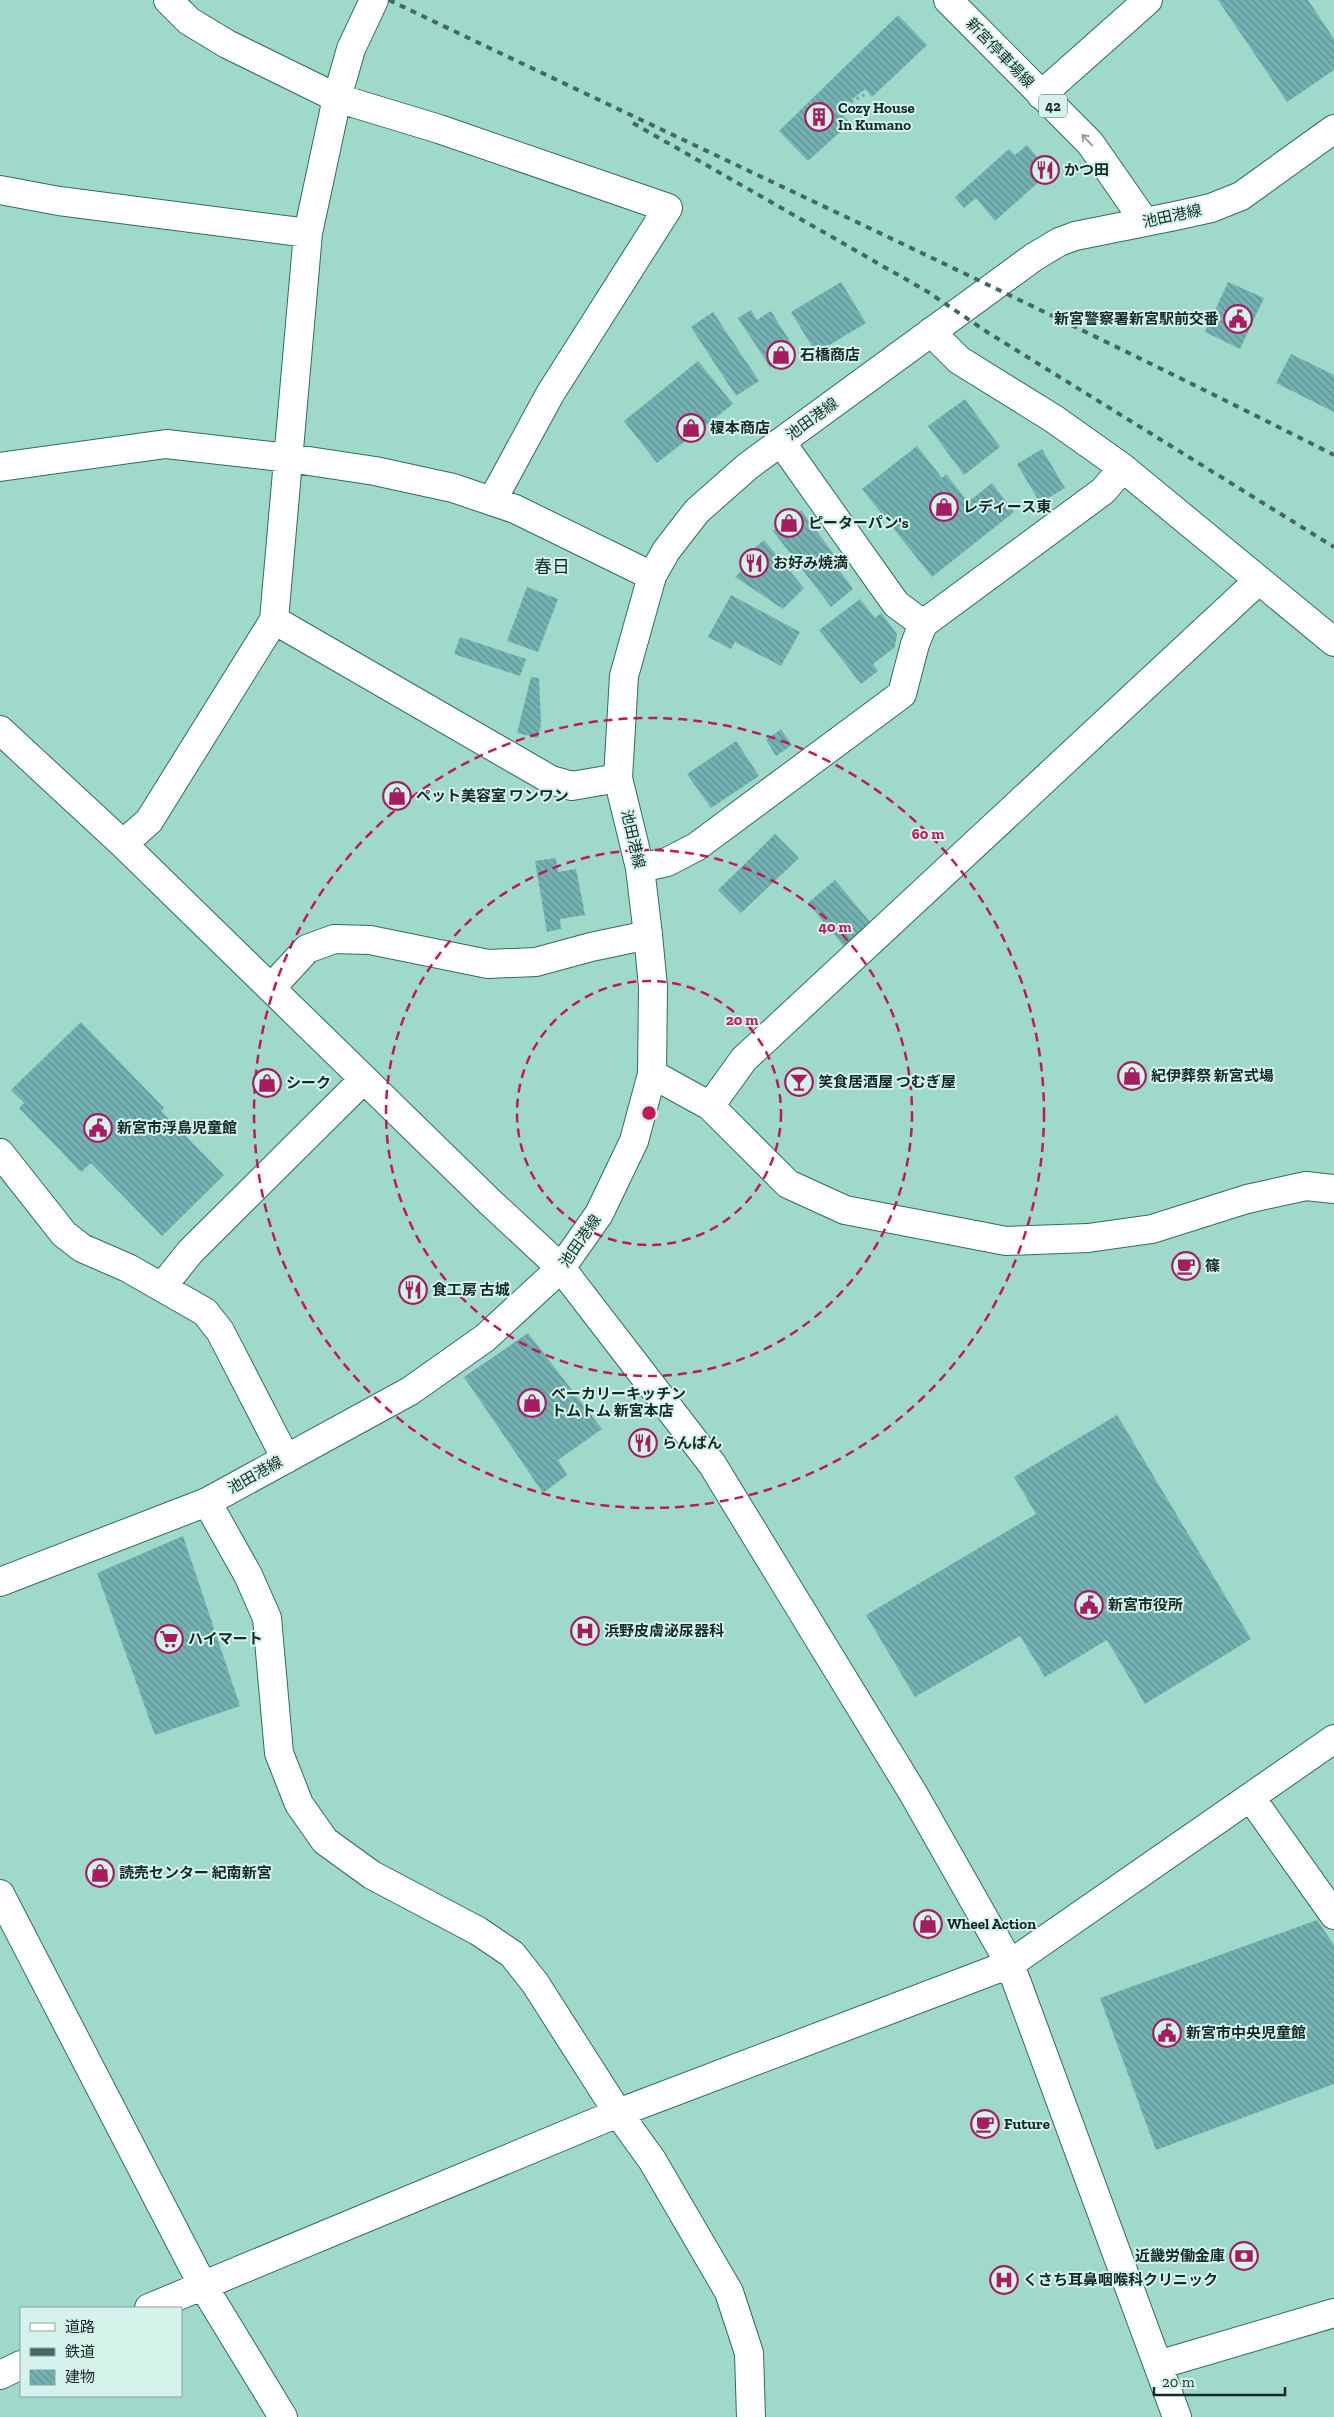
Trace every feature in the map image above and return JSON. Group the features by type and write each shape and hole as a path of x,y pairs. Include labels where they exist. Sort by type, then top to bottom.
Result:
{"street":[{"path":"168,0 189,21 227,44 337,98 440,129 668,208 550,394 492,501"},
{"path":"124,844 149,821 274,620 308,233 337,98 351,49 374,0"},
{"name":"新宮停車場線","path":"948,0 1090,143 1145,222"},
{"path":"1041,95 1148,0"},
{"name":"池田港線","path":"0,1582 207,1502 410,1391 485,1338 562,1268 599,1214 634,1140 652,1074 653,987 648,935 640,868 618,778 624,676 652,576 680,531 697,511 748,466 1034,257 1059,242 1096,231 1211,208 1241,196 1334,129"},
{"path":"0,190 59,201 308,233"},
{"path":"931,332 959,360 1054,419 1123,468 1334,642"},
{"path":"781,442 896,604 923,624"},
{"path":"0,467 166,444 289,458 375,471 453,488 515,509 652,576"},
{"path":"640,868 667,862 696,847 902,694 915,644 923,624 1103,491 1123,468"},
{"path":"710,1106 744,1059 1259,580"},
{"path":"274,620 552,780 572,786 618,778"},
{"path":"5,743 124,844 364,1079 562,1268 712,1464 913,1793 1010,1964 1177,2417"},
{"path":"271,988 307,949 334,939 370,940 488,964 536,962 591,947 648,935"},
{"path":"652,1074 710,1106 788,1184 846,1210 1006,1241 1088,1238 1152,1229 1247,1199 1306,1186 1334,1189"},
{"path":"162,1287 190,1252 364,1079"},
{"path":"0,1153 64,1234 82,1248 128,1268 205,1312 220,1330 286,1458"},
{"path":"207,1502 248,1575 267,1618 279,1753 299,1804 310,1822 326,1841 372,1874 478,1931 512,1954 535,1983 618,2113 652,2160 730,2292 749,2353 751,2417"},
{"path":"151,2307 202,2284 618,2113 1010,1964 1334,1739"},
{"path":"1251,1798 1334,1915"},
{"path":"0,1894 202,2284 282,2417"},
{"path":"1158,2365 1334,2313"},
{"path":"0,2375 20,2366"}],"path":[{"path":"845,106 868,93"}],"building":[{"path":"1218,0 1308,0 1334,39 1334,70 1287,102"},
{"path":"898,15 927,45 872,97 865,89 845,105 839,111 850,123 808,161 779,131"},
{"path":"1027,145 1050,172 995,221 976,198 964,208 955,197 1009,149 1015,155"},
{"path":"841,282 866,323 816,353 791,312"},
{"path":"1228,282 1264,298 1240,349 1205,332"},
{"path":"751,310 757,320 771,311 796,351 770,367 738,318"},
{"path":"713,312 759,381 736,396 691,327"},
{"path":"1291,354 1334,375 1334,412 1276,383"},
{"path":"698,361 733,404 657,463 624,421"},
{"path":"965,399 1000,447 964,475 928,426"},
{"name":"レディース東","path":"917,446 942,478 946,474 968,502 992,483 1014,512 932,577 862,489"},
{"path":"1042,449 1065,488 1040,503 1017,464"},
{"path":"801,510 841,564 837,567 853,589 831,607 773,531"},
{"path":"764,540 804,588 783,609 735,577 757,556 751,551"},
{"path":"527,587 558,599 538,652 507,641"},
{"path":"731,595 800,632 781,666 735,642 731,649 708,637"},
{"path":"860,599 875,618 881,613 897,634 895,647 873,664 878,671 861,684 819,630"},
{"path":"460,637 526,659 520,676 454,654"},
{"path":"531,677 539,678 541,724 538,738 517,733"},
{"path":"781,729 792,745 776,756 766,740"},
{"path":"736,741 759,776 711,808 687,774"},
{"path":"775,834 799,858 741,913 718,890"},
{"path":"556,858 558,872 576,869 585,915 560,919 561,929 547,932 535,861"},
{"path":"835,880 875,928 847,950 808,903"},
{"path":"81,1022 164,1108 161,1111 224,1175 162,1236 91,1163 81,1172 19,1108 24,1103 11,1090"},
{"name":"ベーカリーキッチン トムトム 新宮本店","path":"528,1333 602,1429 558,1460 567,1475 543,1493 464,1377"},
{"path":"1117,1415 1251,1639 1145,1704 1107,1640 1045,1677 1020,1636 915,1697 866,1615 1036,1514 1014,1477"},
{"name":"ハイマート","path":"183,1536 240,1706 155,1735 97,1573"},
{"path":"1317,1920 1334,1945 1334,2084 1156,2150 1100,1998"}],"railway":[{"path":"389,0 981,281 1334,455"},
{"path":"633,123 928,292 987,332 1334,547"}],"place":[{"name":"Cozy House In Kumano","path":"819,117"},
{"name":"かつ田","path":"1045,170"},
{"name":"新宮警察署新宮駅前交番","path":"1238,319"},
{"name":"石橋商店","path":"781,355"},
{"name":"榎本商店","path":"691,428"},
{"name":"レディース東","path":"944,507"},
{"name":"ピーターパン's","path":"789,523"},
{"name":"お好み焼満","path":"754,563"},
{"name":"ペット美容室 ワンワン","path":"397,796"},
{"name":"紀伊葬祭 新宮式場","path":"1132,1076"},
{"name":"笑食居酒屋 つむぎ屋","path":"799,1082"},
{"name":"シーク","path":"267,1083"},
{"name":"新宮市浮島児童館","path":"98,1128"},
{"name":"篠","path":"1186,1266"},
{"name":"食工房 古城","path":"413,1290"},
{"name":"ベーカリーキッチン トムトム 新宮本店","path":"532,1403"},
{"name":"らんばん","path":"643,1443"},
{"name":"新宮市役所","path":"1089,1605"},
{"name":"浜野皮膚泌尿器科","path":"585,1631"},
{"name":"ハイマート","path":"169,1639"},
{"name":"読売センター 紀南新宮","path":"100,1873"},
{"name":"Wheel Action","path":"928,1924"},
{"name":"新宮市中央児童館","path":"1167,2033"},
{"name":"Future","path":"985,2124"},
{"name":"近畿労働金庫","path":"1244,2256"},
{"name":"くさち耳鼻咽喉科クリニック","path":"1004,2280"}],"district":[{"name":"春日","path":"552,567"}]}
